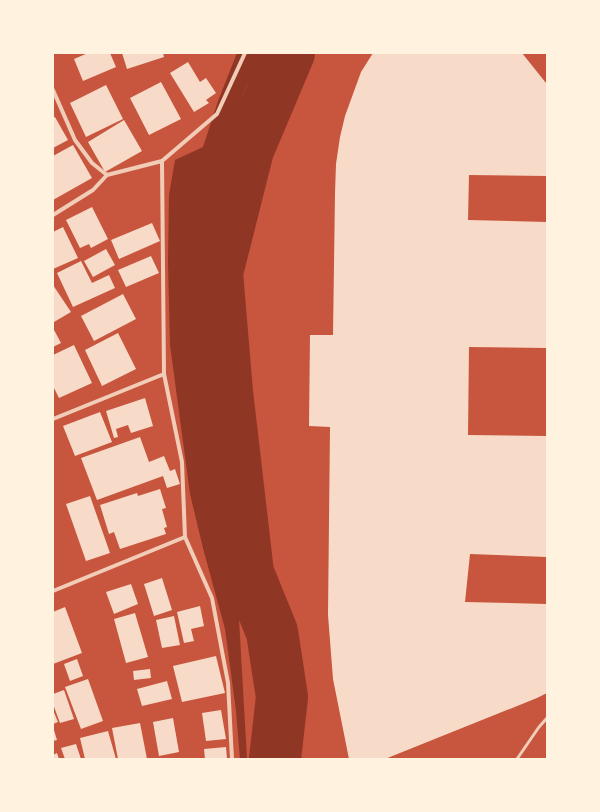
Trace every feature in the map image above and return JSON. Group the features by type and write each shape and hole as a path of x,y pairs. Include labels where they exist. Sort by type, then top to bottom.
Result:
{"street":[{"path":"53,215 93,190 107,175 162,161 217,114 245,53"},
{"path":"53,90 75,140 92,163 107,175"},
{"path":"162,161 164,374 182,462 184,537 212,598 228,683 232,759"},
{"path":"53,419 164,374"},
{"path":"53,591 184,537"}],"lane":[{"path":"517,759 547,718"}],"shaded area":[{"path":"237,53 263,53 246,87 232,124 222,195 208,250 213,362 239,619 247,759 240,759 236,711 225,629 190,494 170,345 168,262 169,195 175,160 203,147 218,101"}],"building":[{"path":"88,53 110,53 116,67 83,81 74,59"},
{"path":"122,53 163,53 164,57 127,69"},
{"path":"373,53 522,53 547,83 547,176 469,175 468,220 547,222 547,348 469,347 468,435 547,436 547,557 470,554 465,602 547,604 547,693 385,759 349,759 333,679 328,615 330,427 309,426 310,335 333,335 336,164 345,116 361,72"},
{"path":"188,62 200,82 206,78 216,93 206,100 209,103 194,112 170,73"},
{"path":"161,82 181,119 149,135 130,98"},
{"path":"106,85 123,119 86,137 70,103"},
{"path":"55,117 68,140 53,148 53,118"},
{"path":"124,120 142,151 105,172 88,142"},
{"path":"73,145 92,178 53,200 53,156"},
{"path":"92,207 108,239 91,248 89,244 80,248 66,220"},
{"path":"152,223 160,241 119,259 111,240"},
{"path":"63,227 78,258 53,269 53,232"},
{"path":"106,249 115,265 93,277 84,261"},
{"path":"151,256 159,273 126,287 118,270"},
{"path":"81,261 92,283 109,275 115,288 73,307 57,273"},
{"path":"53,285 71,312 54,322 53,321"},
{"path":"123,294 136,319 94,341 81,316"},
{"path":"53,328 61,343 53,347"},
{"path":"118,333 136,369 102,386 85,350"},
{"path":"74,345 92,383 59,398 53,386 53,355"},
{"path":"145,398 153,426 131,433 128,425 116,429 118,437 114,438 106,411"},
{"path":"100,412 112,442 75,456 63,426"},
{"path":"140,437 149,462 164,456 170,471 175,469 180,484 167,488 163,476 97,500 81,458"},
{"path":"160,489 166,508 162,509 167,527 164,528 166,534 120,549 114,532 109,534 100,505 137,493 138,496"},
{"path":"90,496 110,553 86,561 66,504"},
{"path":"162,578 172,610 154,616 144,584"},
{"path":"131,584 138,604 114,614 106,592"},
{"path":"200,606 204,626 191,629 194,641 184,643 177,612"},
{"path":"65,607 82,653 53,664 53,612"},
{"path":"135,613 148,657 126,663 114,619"},
{"path":"174,616 180,645 162,648 156,620"},
{"path":"216,656 225,693 182,702 173,666"},
{"path":"77,659 83,676 70,681 64,664"},
{"path":"150,669 151,678 134,680 133,671"},
{"path":"88,679 103,721 81,729 65,687"},
{"path":"167,681 172,699 142,706 137,689"},
{"path":"64,690 74,719 60,723 53,704 53,694"},
{"path":"53,710 58,722 53,724"},
{"path":"221,710 226,739 206,741 202,713"},
{"path":"173,718 179,752 159,756 153,722"},
{"path":"140,723 147,759 118,759 112,728"},
{"path":"53,727 57,740 53,741"},
{"path":"108,731 116,759 85,759 80,738"},
{"path":"76,744 81,759 65,759 61,748"},
{"path":"226,747 227,759 205,759 204,749"},
{"path":"57,753 59,759 53,759 53,755"}],"waterway":[{"path":"275,759 282,697 272,632 248,573 227,392 217,273 248,150 289,53"}]}
